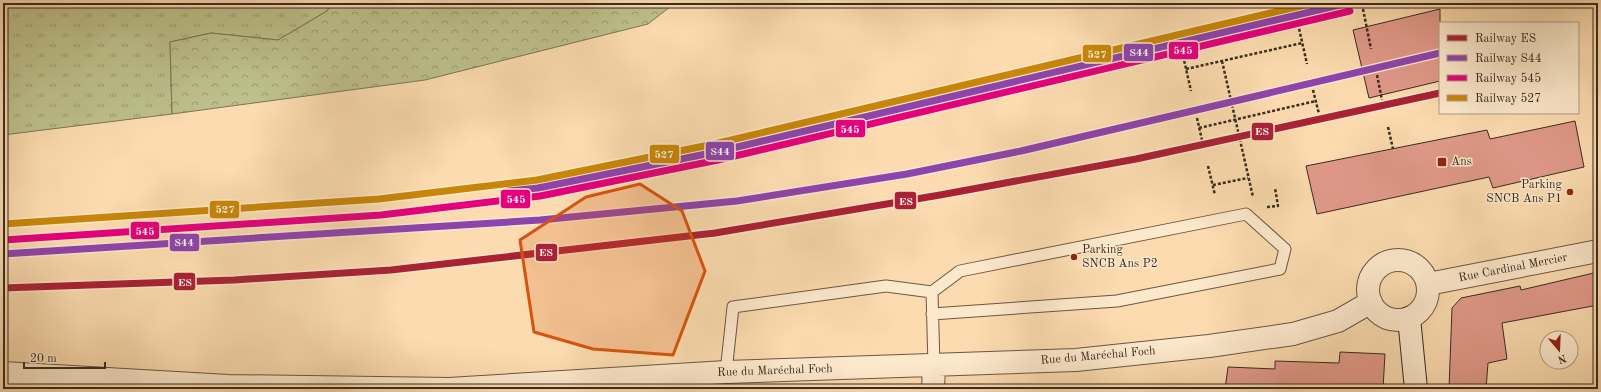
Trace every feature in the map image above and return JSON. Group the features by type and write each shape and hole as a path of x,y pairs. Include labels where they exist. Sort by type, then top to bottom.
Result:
{"street":[{"name":"Rue Cardinal Mercier","path":"1428,284 1598,251"},
{"path":"1393,260 1406,261 1416,266 1424,273 1428,284 1427,298 1421,310 1409,318 1398,320 1387,317 1378,312 1371,302 1368,289 1372,276 1380,266 1393,260"},
{"name":"Rue du Maréchal Foch","path":"3,373 228,387 449,389 726,372 1076,360 1217,345 1293,334 1338,321 1371,302"},
{"path":"1409,318 1416,389"},
{"path":"933,389 934,366"}],"lane":[{"path":"726,372 733,307 886,286 932,292 960,271 1246,214 1285,249 1280,269 1117,301 932,314"},
{"path":"932,292 934,366"}],"path":[{"path":"80,3 124,6 132,3"},
{"path":"1363,9 1371,49"},
{"path":"1298,24 1307,64"},
{"path":"1186,69 1302,43"},
{"path":"1182,52 1191,91"},
{"path":"1222,61 1253,199"},
{"path":"1377,75 1382,100"},
{"path":"1313,90 1318,114"},
{"path":"1199,128 1316,101"},
{"path":"1197,118 1202,140"},
{"path":"1388,127 1393,149"},
{"path":"1208,166 1215,195"},
{"path":"1213,186 1248,179"},
{"path":"1263,208 1278,206 1275,188"}],"highlighted area":[{"path":"640,184 682,211 705,271 673,355 593,349 534,332 520,240 586,197"}],"green space":[{"path":"3,3 332,3 327,11 278,40 211,33 170,42 172,114 3,135"},
{"path":"332,3 675,3 648,24 425,80 172,114 170,42 211,33 278,40 327,11"}],"building":[{"path":"1440,9 1439,81 1369,98 1353,30"},
{"path":"1575,121 1584,167 1493,188 1489,177 1317,214 1306,166 1487,130 1490,139"},
{"path":"1598,272 1598,305 1502,323 1507,359 1488,363 1486,389 1449,389 1452,308 1461,298 1520,286 1521,290"},
{"path":"1340,352 1385,354 1383,389 1225,389 1228,367 1275,369 1275,361 1339,363"}],"rail line":[{"name":"527","path":"3,224 379,199 537,180 714,144 1313,3"},
{"name":"S44","path":"509,191 538,188 716,152 1348,3"},
{"name":"545","path":"4,240 381,215 540,196 718,160 1350,11"},
{"name":"S44","path":"3,254 540,220 737,201 907,174 1021,151 1439,53"},
{"name":"ES","path":"3,288 234,280 391,270 715,233 940,195 1136,159 1439,93"}],"place":[{"name":"Ans","path":"1442,162"},
{"name":"Parking SNCB Ans P1","path":"1570,192"},
{"name":"Parking SNCB Ans P2","path":"1074,257"}]}
